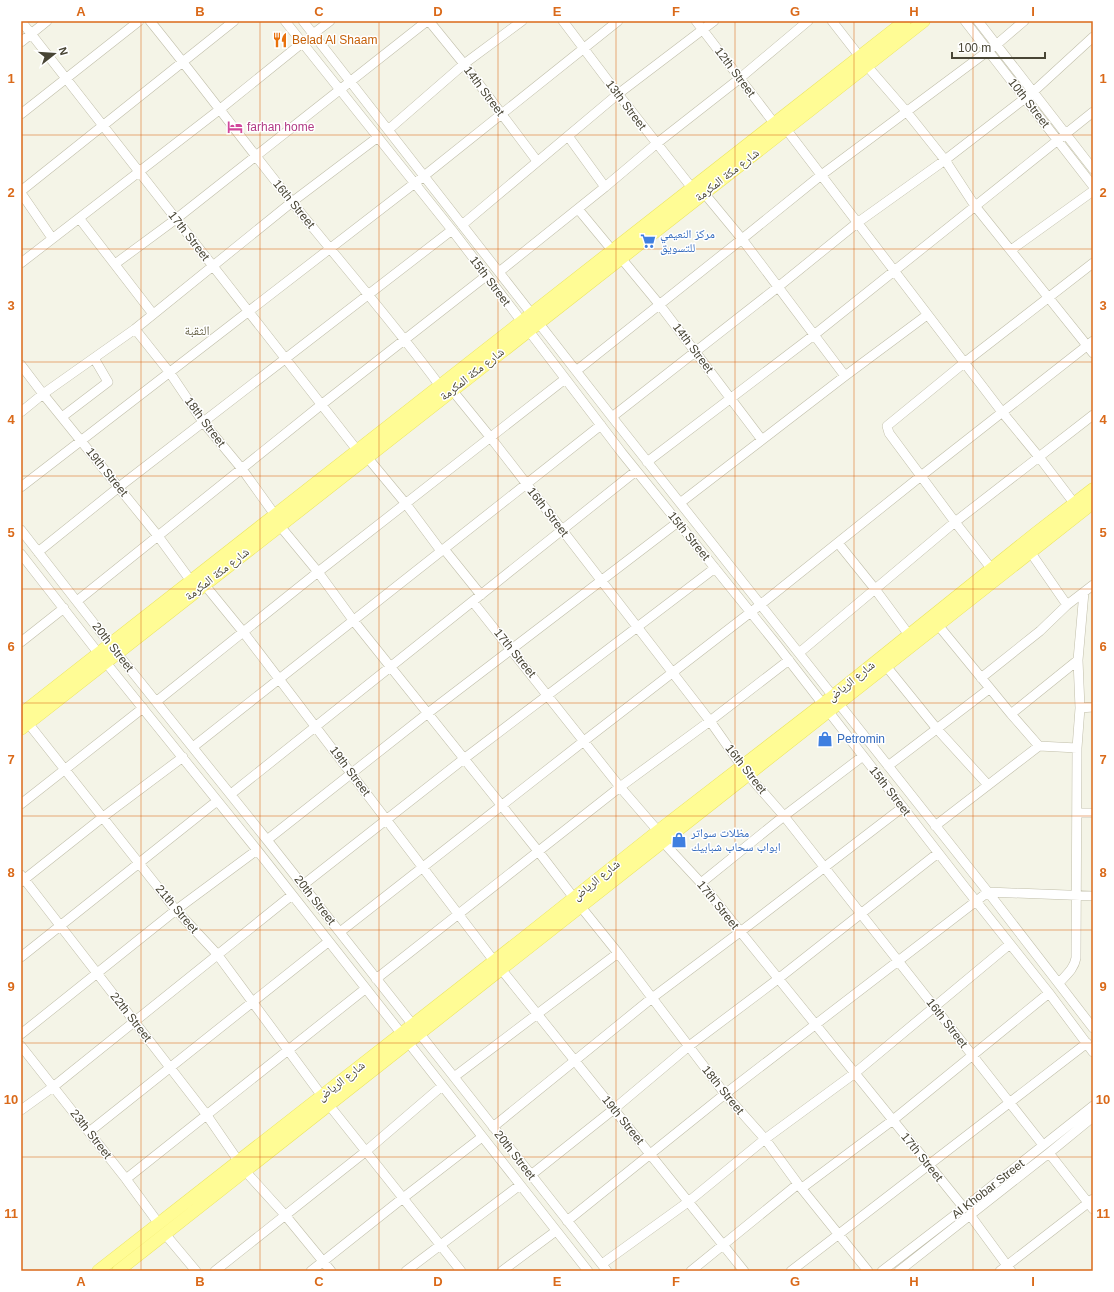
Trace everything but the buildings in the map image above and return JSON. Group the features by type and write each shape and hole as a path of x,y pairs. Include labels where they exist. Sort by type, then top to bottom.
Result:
{"main road":[{"name":"شارع مكة المكرمة","path":"22,719 114,649 204,584 278,520 362,453 440,386 535,318 617,254 704,193 786,130 864,61 905,21"},
{"name":"شارع مكة المكرمة","path":"617,254 692,188 774,123 924,21"},
{"name":"شارع مكة المكرمة","path":"362,453 452,390 524,326"},
{"name":"شارع الرياض","path":"887,655 911,639 938,625 1074,503 1093,489"},
{"name":"شارع الرياض","path":"98,1271 162,1229 405,1039 744,770 836,700 887,655 911,639 995,574 1031,553 1093,503"},
{"name":"شارع مكة المكرمة","path":"114,649 191,581 278,520"},
{"name":"شارع الرياض","path":"118,1271 162,1229"}],"street":[{"name":"17th Street","path":"21,21 212,266 286,358 321,405 406,504 481,596"},
{"path":"21,42 47,21"},
{"path":"21,114 139,21"},
{"name":"16th Street","path":"150,21 292,202 405,339 440,386"},
{"path":"52,238 21,192 234,21"},
{"name":"15th Street","path":"285,21 452,230 600,425 789,660 938,853 1048,991 1093,1052"},
{"name":"15th Street","path":"303,21 647,462 988,892 1093,1028"},
{"path":"313,34 330,21"},
{"path":"115,264 176,219 428,21"},
{"name":"14th Street","path":"428,21 464,64 537,161"},
{"path":"388,130 464,64 522,21"},
{"name":"13th Street","path":"563,21 656,144 692,188"},
{"path":"21,487 424,176 618,21"},
{"name":"12th Street","path":"696,21 774,123"},
{"path":"462,225 618,94 714,21"},
{"path":"499,272 606,187 656,144 739,79 808,21"},
{"path":"832,21 906,111 944,160 975,206 1048,298 1090,343 1093,353"},
{"name":"10th Street","path":"965,21 1093,186"},
{"name":"10th Street","path":"978,21 1093,169"},
{"path":"576,371 820,176 996,45 1024,21"},
{"path":"612,417 857,223 944,160 1033,92 1093,37"},
{"path":"21,263 220,110 302,43"},
{"path":"647,462 814,335 1093,112"},
{"path":"786,130 964,364 1074,503"},
{"path":"568,136 606,187"},
{"path":"21,412 43,394 135,329 292,202 378,137"},
{"path":"1011,250 1093,191"},
{"path":"704,193 742,239 845,376"},
{"name":"14th Street","path":"578,209 659,304 762,440"},
{"path":"78,218 153,314"},
{"path":"38,552 119,487 452,230"},
{"path":"995,574 888,433 887,426 1093,264"},
{"path":"77,601 321,405 486,276"},
{"path":"680,503 927,315"},
{"name":"18th Street","path":"135,329 170,373 203,422 242,469 278,520 353,620 502,805 577,903 618,953 725,1094 765,1139 800,1186 868,1271"},
{"path":"340,932 760,605 920,476 1090,343"},
{"path":"62,417 108,382 94,358"},
{"name":"19th Street","path":"21,365 158,536 191,581"},
{"path":"157,701 244,633 318,572 565,379"},
{"name":"16th Street","path":"452,390 491,438 710,721 744,770 784,816 1043,1145"},
{"path":"799,653 955,522 1093,415"},
{"path":"193,747 600,425"},
{"path":"231,794 481,596 636,470"},
{"path":"267,840 511,648 678,522"},
{"name":"20th Street","path":"21,530 303,885 604,1268"},
{"path":"838,543 875,589 911,639"},
{"path":"1031,553 1067,605"},
{"name":"20th Street","path":"23,560 64,608 102,658 257,850 588,1271"},
{"path":"303,885 388,820 465,758 715,568"},
{"name":"19th Street","path":"204,584 280,679 498,965 744,1271"},
{"path":"981,678 1040,631 1067,605 1093,585"},
{"path":"691,1271 800,1186 893,1120 1048,991 1075,965 1077,748 1080,708 1078,660 1084,592"},
{"name":"17th Street","path":"473,602 620,787 701,883 929,1164 967,1212 1006,1269"},
{"path":"21,642 64,608"},
{"path":"938,625 1033,741 1039,746 1077,748"},
{"path":"887,655 938,729 988,785"},
{"path":"376,979 620,787 710,721 789,660"},
{"path":"1011,714 1078,660"},
{"path":"888,766 938,729 989,688"},
{"path":"1080,708 1093,707"},
{"path":"21,804 143,708"},
{"name":"21th Street","path":"22,719 65,769 176,910 217,954 365,1152 461,1271"},
{"path":"935,826 1039,746"},
{"path":"701,883 784,816 863,756"},
{"path":"22,879 182,757"},
{"path":"21,957 140,864 217,801"},
{"path":"493,1127 652,998 903,807"},
{"path":"1077,813 1093,813"},
{"path":"21,1034 176,910 257,850"},
{"path":"531,1175 689,1046 778,979 938,853"},
{"name":"22th Street","path":"22,879 206,1114 242,1167 331,1271"},
{"path":"567,1221 725,1094 988,892 1093,896"},
{"path":"21,1110 53,1087 292,895"},
{"path":"89,1132 328,942"},
{"path":"604,1268 765,1139 854,1073 1010,944"},
{"path":"454,1077 618,953"},
{"path":"126,1179 365,989"},
{"path":"790,1271 1087,1043"},
{"name":"23th Street","path":"21,1046 126,1179 162,1229 196,1271"},
{"path":"215,1271 365,1152 442,1086"},
{"name":"Al Khobar Street","path":"899,1271 1043,1145 1091,1113"},
{"name":"Al Khobar Street","path":"882,1271 1049,1153 1091,1113"},
{"path":"311,1271 482,1137"},
{"path":"1006,1269 1091,1204 1049,1153"},
{"path":"406,1271 520,1185"},
{"path":"502,1271 556,1231"}],"place":[{"name":"Belad Al Shaam","path":"280,40"},
{"name":"farhan home","path":"235,127"},
{"name":"مركز النعيمي للتسويق","path":"648,241"},
{"name":"Petromin","path":"825,739"},
{"name":"مظلات سواتر ابواب سحاب شبابيك","path":"679,840"}],"district":[{"name":"الثقبة","path":"197,330"}]}
